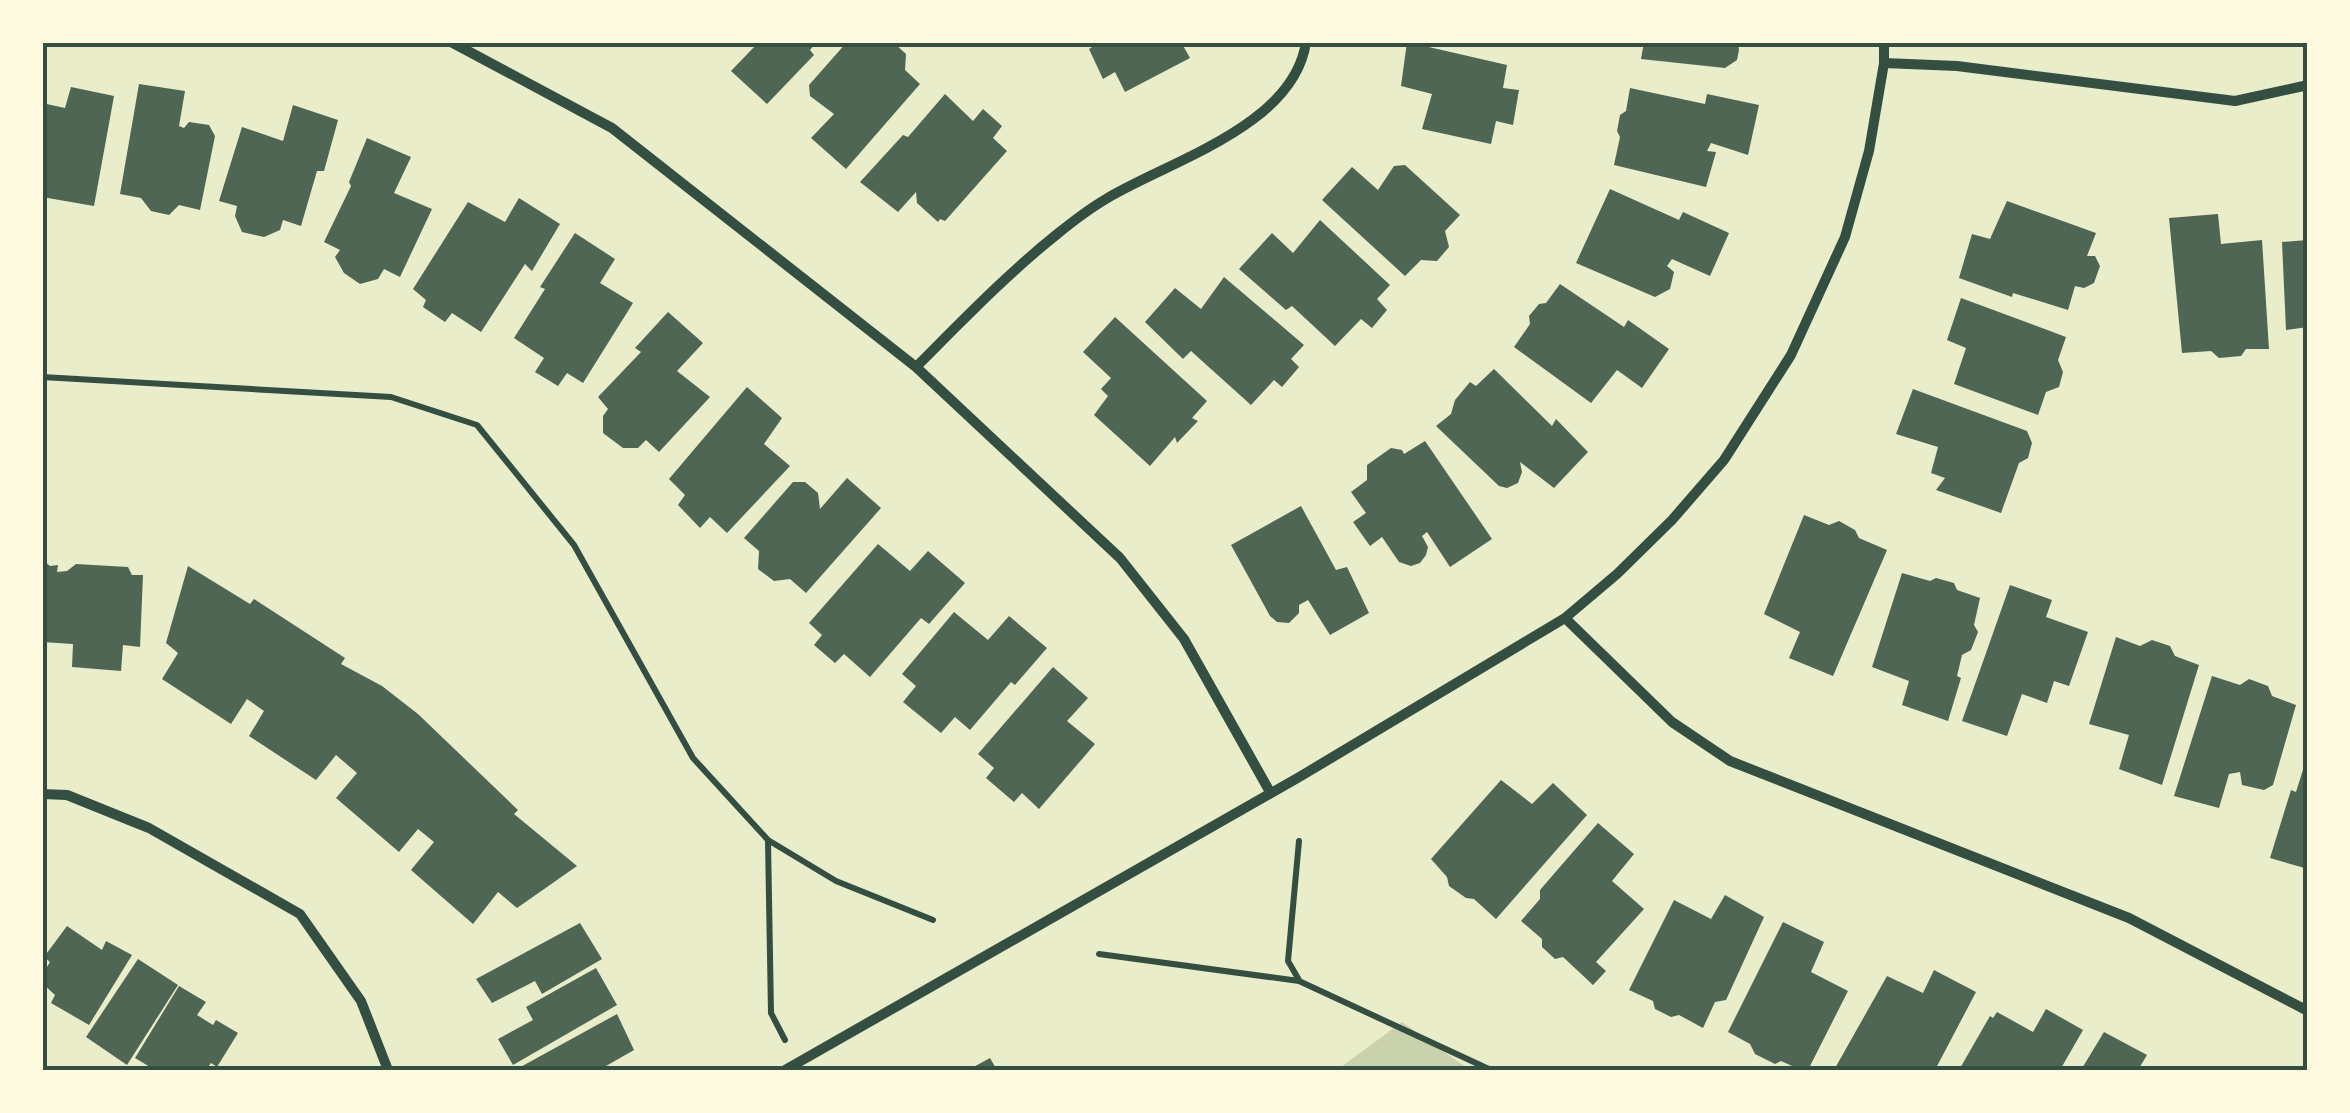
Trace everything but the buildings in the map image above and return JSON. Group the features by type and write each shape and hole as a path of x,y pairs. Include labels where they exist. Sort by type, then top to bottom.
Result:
{"street":[{"path":"451,42 612,128 916,367 1120,558 1184,639 1270,792"},
{"path":"916,367 1056,235 1106,199 1232,133 1270,106 1293,78 1306,42"},
{"path":"785,1070 1565,618 1672,520 1724,460 1778,379 1811,318 1845,237 1868,151 1884,63 1884,42"},
{"path":"1884,63 1957,66 2236,101 2308,85"},
{"path":"1565,618 1672,722 1730,760 2129,918 2308,1011"},
{"path":"42,794 68,796 149,828 300,914 361,1001 388,1070"}],"path":[{"path":"42,377 391,397 477,425 574,546 693,758 768,840 836,881 933,920"},
{"path":"768,840 771,1014 796,1063"},
{"path":"1299,841 1288,961 1299,981"},
{"path":"1100,954 1299,981 1492,1070"}],"green space":[{"path":"1402,1022 1470,1070 1337,1070"}]}
